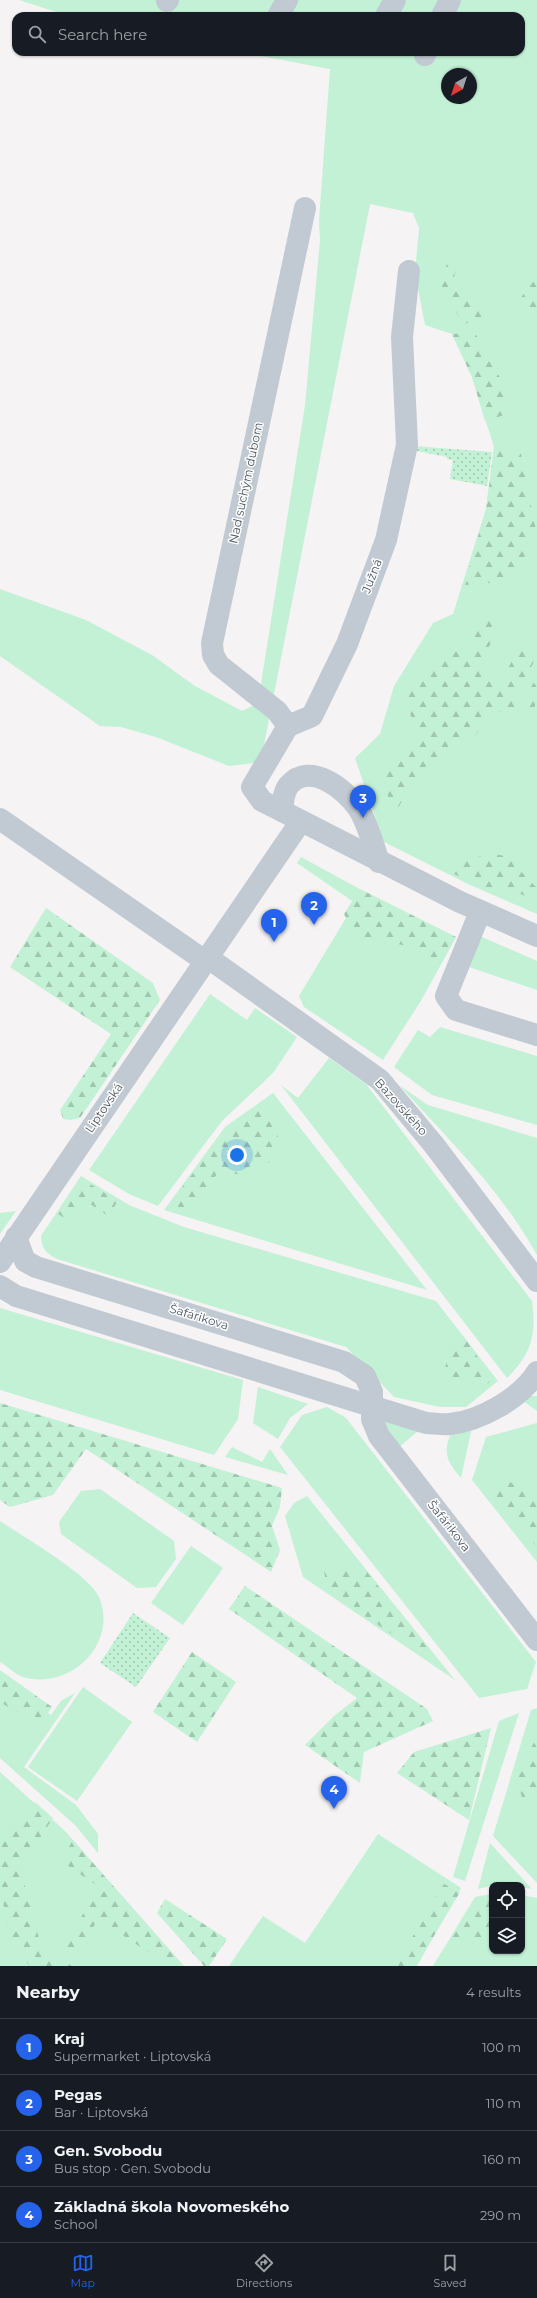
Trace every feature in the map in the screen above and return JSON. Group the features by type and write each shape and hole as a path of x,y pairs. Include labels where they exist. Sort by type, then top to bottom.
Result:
{"street":[{"path":"280,12 287,0"},
{"path":"388,12 395,0"},
{"path":"444,12 450,0"},
{"name":"Nad suchým dubom","path":"288,726 277,711 219,665 213,655 212,643 305,208"},
{"name":"Južná","path":"288,726 312,716 347,644 386,540 407,445 402,337 409,271"},
{"path":"288,726 252,787 262,801 379,862 480,912 537,936"},
{"path":"282,811 284,794 289,786 296,780 308,776 318,777 330,782 343,789 358,808 379,862"},
{"path":"0,819 206,959"},
{"name":"Liptovská","path":"2,1259 301,821"},
{"path":"480,912 446,996 456,1010 537,1035"},
{"name":"Bazovského","path":"206,959 380,1080 434,1145 537,1281"},
{"name":"Šafárikova","path":"16,1237 25,1261 36,1267 344,1362 365,1376 372,1392 372,1419 379,1436 537,1640"},
{"path":"0,1286 16,1296 426,1423 449,1425 470,1420 494,1410 535,1378"}],"green space":[{"path":"19,0 537,0 537,914 468,884 384,842 355,758 380,734 394,686 433,623 453,614 486,509 494,447 472,377 452,334 425,325 415,273 419,228 413,213 370,204 263,750 270,761 229,766 156,737 121,727 100,726 0,656 0,589 86,620 152,655 195,686 242,711 258,703 305,405 320,240 319,221 330,69 261,56 525,56 525,12 56,12"},
{"path":"460,258 454,277 462,293 490,315 464,324 441,289 447,263"},
{"path":"537,277 537,321 525,313 519,300"},
{"path":"475,333 503,383 507,414 485,421 472,377 452,334"},
{"path":"413,446 492,452 487,486 450,479 453,460 447,459 447,457 412,450"},
{"path":"494,447 521,454 536,530 514,581 464,585 486,509"},
{"path":"492,617 492,641 477,668 483,678 502,679 521,645 537,649 537,656 516,695 517,712 493,712 475,736 451,744 425,767 395,812 382,782 385,767 418,744 405,693 447,650 477,647 470,624"},
{"path":"537,677 537,702 527,720 522,703"},
{"path":"493,854 506,856 537,888 537,903 533,899 499,885 488,890 454,874 462,860"},
{"path":"301,857 387,904 456,937 422,999 383,1060 304,1007 299,996 355,903 297,863"},
{"path":"360,889 456,937 436,973 415,947 355,937 344,914"},
{"path":"46,908 153,983 160,1000 80,1118 70,1120 63,1119 60,1110 111,1034 10,967"},
{"path":"475,934 537,961 537,990 463,965"},
{"path":"210,994 247,1020 255,1008 297,1037 273,1073 222,1121 158,1206 129,1194 89,1170"},
{"path":"440,1027 537,1056 537,1125 432,1095 394,1067 418,1030 430,1037"},
{"path":"329,1058 366,1084 532,1301 534,1324 533,1334 527,1352 522,1361 507,1378 281,1085 298,1098"},
{"path":"399,1085 428,1105 537,1138 537,1255 508,1209 491,1187"},
{"path":"273,1093 427,1290 164,1210 225,1127"},
{"path":"264,1104 278,1136 272,1160 249,1177 220,1170 187,1215 166,1208 227,1129"},
{"path":"81,1176 129,1205 184,1227 436,1301 498,1381 466,1407 440,1407 394,1397 346,1347 57,1259 45,1250 42,1244 41,1236"},
{"path":"82,1179 118,1201 108,1216 83,1199 68,1221 57,1213"},
{"path":"16,1211 0,1234 0,1213"},
{"path":"0,1308 243,1380 238,1419 214,1455 0,1390"},
{"path":"464,1337 493,1379 487,1384 444,1375 449,1347"},
{"path":"258,1387 308,1404 290,1418 278,1439 253,1423"},
{"path":"537,1396 537,1411 519,1398"},
{"path":"0,1403 282,1488 280,1507 272,1526 280,1550 271,1572 86,1449 53,1495 10,1507 0,1500"},
{"path":"327,1407 346,1418 536,1662 527,1689 479,1698 280,1447 302,1415"},
{"path":"392,1416 424,1426 398,1448 383,1424"},
{"path":"473,1422 461,1478 451,1466 447,1454 448,1442 454,1428"},
{"path":"537,1423 537,1562 472,1480 486,1437"},
{"path":"232,1447 262,1462 270,1449 288,1475 225,1457"},
{"path":"510,1482 537,1498 537,1547 495,1495"},
{"path":"100,1489 174,1541 176,1559 156,1587 137,1588 61,1534 59,1522 81,1491"},
{"path":"307,1496 455,1680 303,1577 285,1516 294,1503"},
{"path":"0,1521 70,1567 93,1588 99,1597 103,1615 102,1631 96,1647 86,1660 73,1670 57,1677 40,1680 23,1677 0,1662"},
{"path":"191,1546 223,1568 183,1625 151,1603"},
{"path":"363,1567 429,1650 430,1659 328,1592 324,1571"},
{"path":"245,1586 427,1709 433,1721 364,1752 360,1783 305,1745 334,1716 357,1698 229,1609"},
{"path":"133,1613 170,1638 136,1687 100,1663"},
{"path":"192,1652 236,1682 197,1742 153,1712"},
{"path":"0,1670 52,1707 39,1726 0,1702"},
{"path":"0,1678 51,1715 61,1701 75,1693 24,1767 76,1805 98,1834 98,1853 76,1826 0,1758"},
{"path":"83,1687 132,1722 77,1801 28,1767"},
{"path":"537,1708 537,1883 493,1836 531,1710"},
{"path":"519,1713 465,1881 453,1877 499,1721"},
{"path":"491,1728 469,1820 397,1773 414,1752"},
{"path":"537,1737 537,1789 527,1808 514,1779"},
{"path":"0,1772 64,1830 184,1966 0,1966"},
{"path":"35,1802 53,1818 20,1868 42,1949 72,1966 30,1966 11,1943 0,1886 0,1847"},
{"path":"378,1834 461,1888 417,1966 229,1966 263,1916 305,1943"},
{"path":"73,1840 174,1956 168,1965 98,1919 77,1954 64,1946 99,1887 61,1861"},
{"path":"490,1843 532,1889 525,1888 525,1882 489,1882 489,1886 478,1889"},
{"path":"444,1884 460,1892 416,1966 395,1966"},
{"path":"489,1895 489,1954 525,1954 525,1896 537,1898 537,1966 433,1966 475,1897"},
{"path":"165,1899 227,1939 209,1966 204,1966 157,1913"},
{"path":"477,1899 489,1899 489,1941 452,1938"}],"place":[{"name":"Gen. Svobodu","path":"363,818"},
{"name":"Pegas","path":"314,925"},
{"name":"Kraj","path":"274,942"},
{"name":"Základná škola Novomeského","path":"334,1809"}]}
